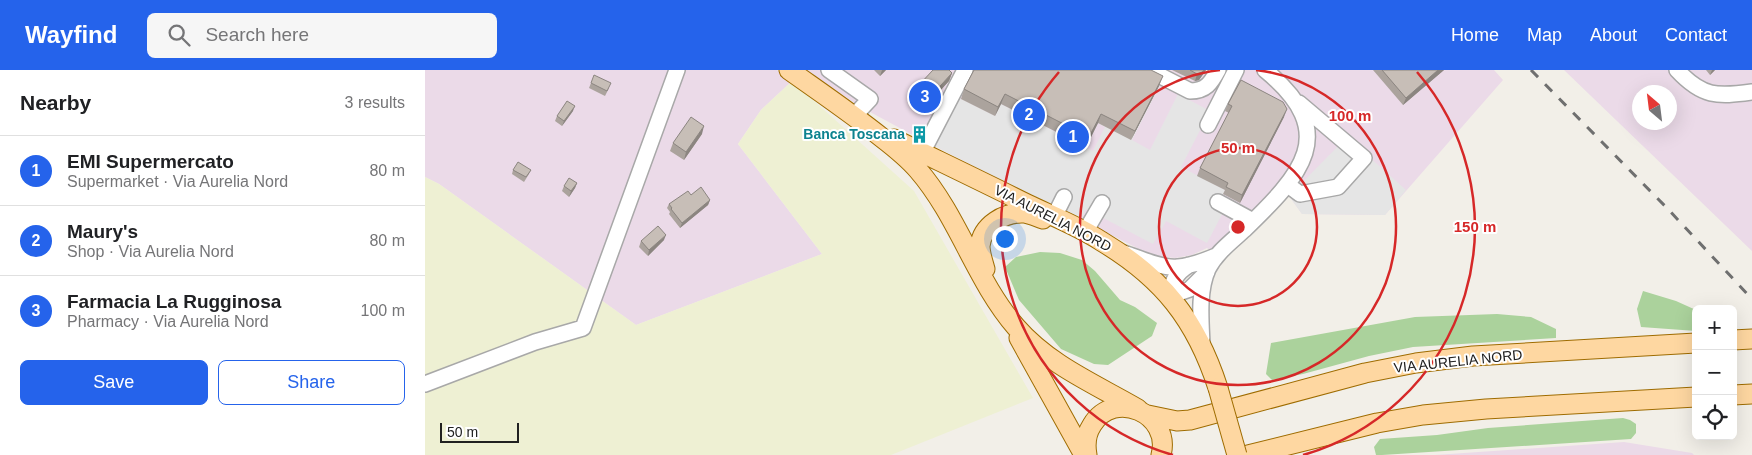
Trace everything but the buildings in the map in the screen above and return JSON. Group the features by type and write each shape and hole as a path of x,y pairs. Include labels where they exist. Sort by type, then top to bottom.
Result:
{"main road":[{"name":"VIA AURELIA NORD","path":"789,70 860,120 903,155 918,170 954,225 999,304"},
{"name":"VIA AURELIA NORD","path":"860,120 977,180 1083,231 1119,252 1141,268 1170,296 1202,344 1218,388 1237,455"},
{"path":"977,180 989,190 995,206 991,225 980,246 983,262 999,304 1086,455"},
{"path":"991,225 1004,216 1023,213 1083,231"},
{"path":"999,304 1016,326 1038,349 1052,360 1143,412 1155,422 1163,441 1161,455"},
{"path":"1737,340 1752,339"},
{"name":"VIA AURELIA NORD","path":"1086,455 1086,440 1089,431 1100,415 1118,407 1128,407 1177,421 1190,420 1365,373 1416,363 1473,356 1692,343"},
{"path":"1737,395 1752,394"},
{"path":"1248,455 1364,426 1423,415 1486,409 1692,397"},
{"path":"1300,455 1316,446 1364,426"}],"street":[{"path":"425,384 535,342 583,328 677,70"},
{"path":"829,70 870,99 860,120"},
{"path":"922,152 965,70"},
{"path":"1149,70 1195,91 1211,83 1217,70"},
{"path":"1208,125 1236,70"},
{"path":"1265,70 1282,84 1295,99 1364,158 1338,187 1300,194 1288,185"},
{"path":"1677,70 1686,80 1703,91 1723,95 1752,92"},
{"path":"1170,296 1190,289 1207,271 1216,256 1273,202 1288,185 1299,167 1305,152 1307,138 1305,118 1295,99"},
{"path":"1054,217 1064,197"},
{"path":"1218,202 1253,221"},
{"path":"1083,231 1102,203"},
{"path":"1119,252 1177,267 1216,256"},
{"path":"1170,296 1174,279 1182,269 1189,265"},
{"path":"1202,344 1201,305 1207,271"}],"shaded area":[{"path":"425,70 777,70 792,81 761,110 738,144 822,254 636,325 439,184 425,177"},
{"path":"806,70 1494,70 1503,80 1385,215 1302,214 1289,196 1222,260 1207,248 1192,255 1175,258 1157,256 1141,250 909,133 859,106"},
{"path":"1130,70 1160,85 1132,140 1150,150 1178,94 1210,111 1181,167 1225,190 1222,197 1229,201 1207,243 1166,221 1153,244 1086,209 1081,220 935,146 959,98 995,116 1001,104 1093,151 1105,127 1098,123 1093,133 1020,96"},
{"path":"1564,70 1752,70 1752,251"},
{"path":"1347,137 1406,190 1385,215 1302,214 1289,196"},
{"path":"1624,442 1692,453 1694,455 1435,455"}],"green space":[{"path":"792,81 914,191 1033,398 891,455 425,455 425,177 439,184 636,325 822,254 738,144 761,110"},
{"path":"1040,252 1060,253 1082,260 1095,271 1120,300 1135,307 1157,323 1152,336 1108,365 1094,364 1061,349 1019,300 1005,267 1016,257"},
{"path":"1643,291 1676,301 1692,308 1692,331 1641,327 1637,309"},
{"path":"1497,314 1531,317 1556,329 1556,338 1413,347 1272,380 1266,374 1271,343 1415,317"},
{"path":"1623,418 1636,424 1636,433 1631,439 1382,455 1376,455 1374,447 1380,439 1437,435 1488,428"}],"railway":[{"path":"1531,70 1666,207 1752,299"}],"place":[{"name":"Farmacia La Rugginosa","path":"925,97"},
{"name":"Maury's","path":"1029,115"},
{"name":"Banca Toscana","path":"919,134"},
{"name":"EMI Supermercato","path":"1073,137"}]}
